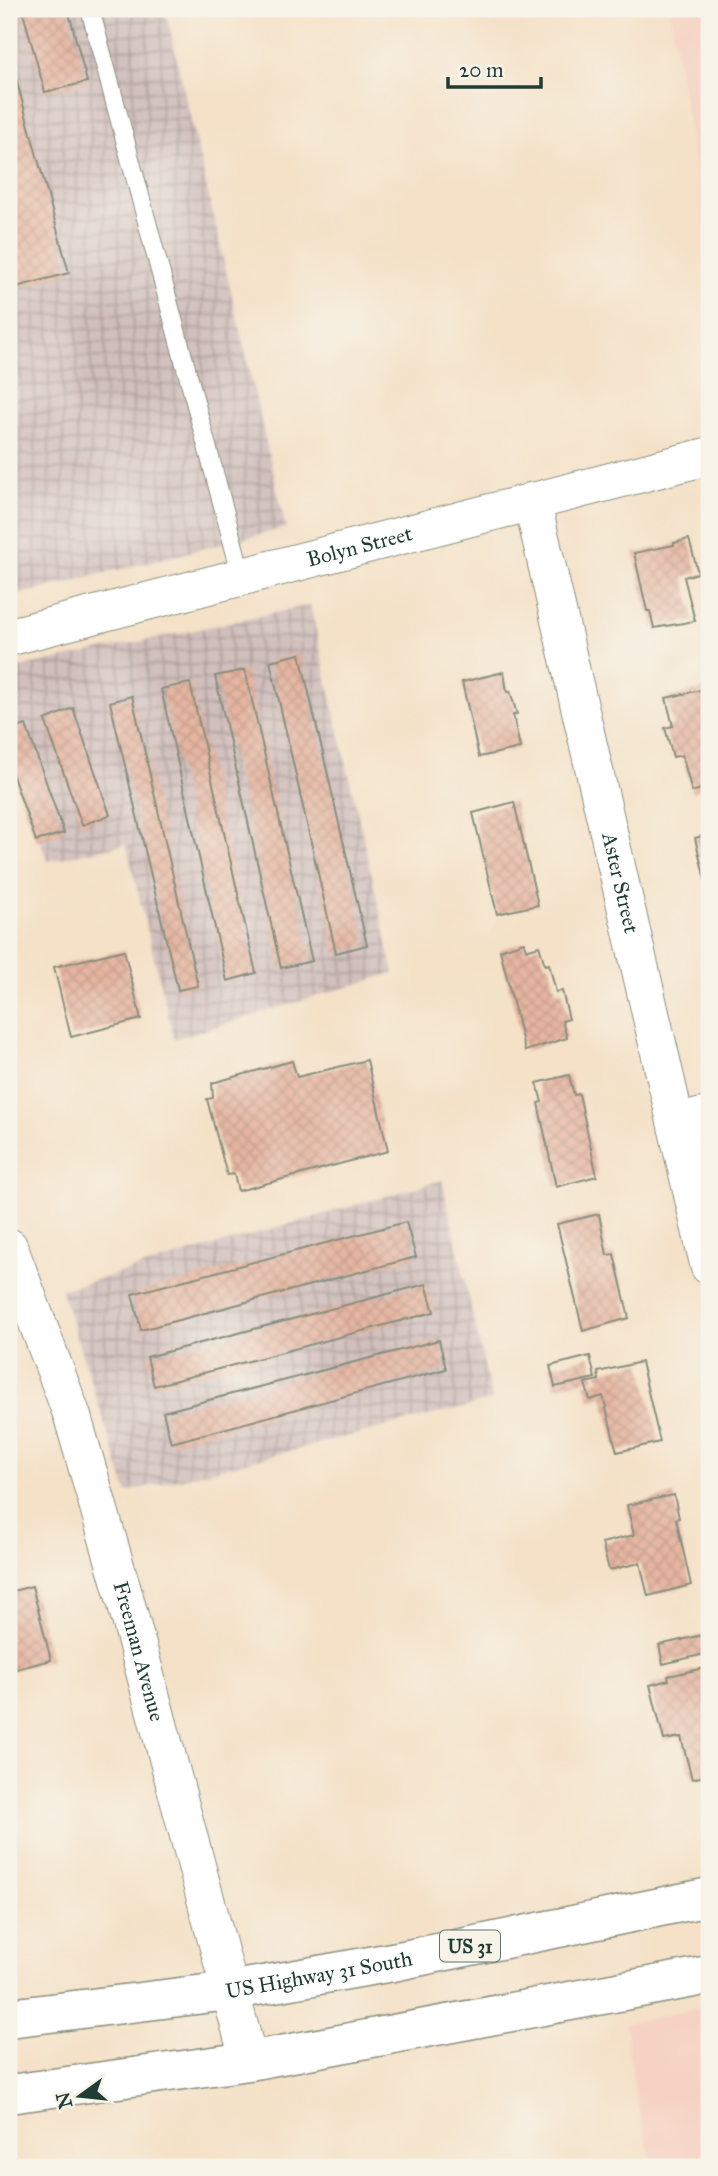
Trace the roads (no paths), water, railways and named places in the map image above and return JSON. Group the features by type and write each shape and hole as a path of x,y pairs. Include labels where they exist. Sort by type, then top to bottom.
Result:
{"main road":[{"name":"US Highway 31 South","path":"9,2018 229,1990 398,1961 709,1897"},
{"path":"9,2094 249,2061 709,1975"}],"street":[{"name":"Bolyn Street","path":"9,637 709,456"},
{"name":"Aster Street","path":"533,501 693,1119 709,1266"},
{"name":"Freeman Avenue","path":"9,1247 72,1415 125,1599 249,2061"}],"lane":[{"path":"90,9 242,577"}]}
